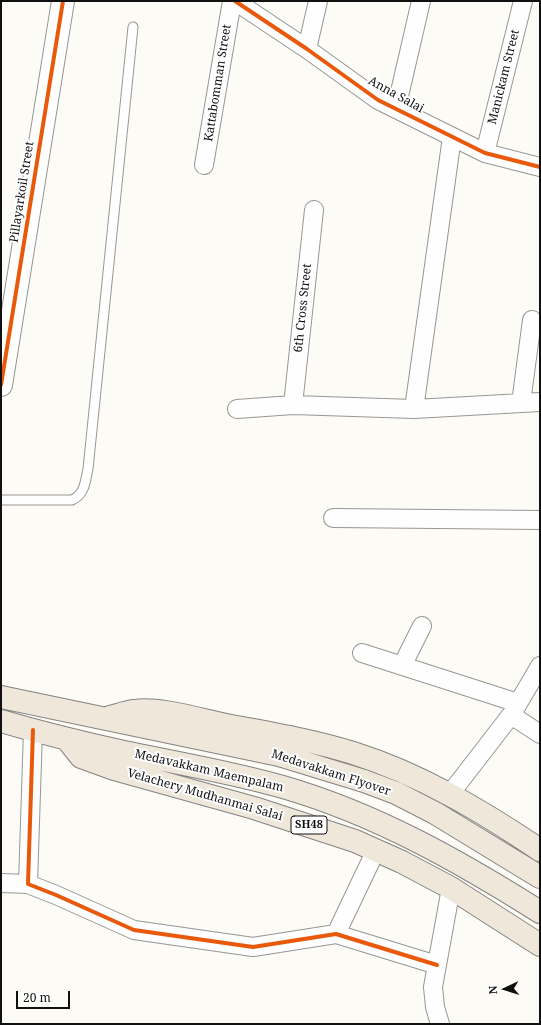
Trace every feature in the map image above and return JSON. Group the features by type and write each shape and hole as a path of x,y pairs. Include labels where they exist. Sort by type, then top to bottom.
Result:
{"main road":[{"name":"Medavakkam Flyover","path":"1,697 279,755 364,781 396,793 435,813 540,877"},
{"path":"104,719 135,711 170,713 283,736 353,753 421,780 450,794 504,826 540,850"},
{"name":"Medavakkam Maempalam","path":"1,721 66,738 229,773 283,787 349,809 443,854 540,912"},
{"name":"Velachery Mudhanmai Salai","path":"66,738 81,756 108,766 153,781 298,821 376,850 452,888 540,945"}],"street":[{"name":"Pillayarkoil Street","path":"1,385 63,1"},
{"name":"Kattabomman Street","path":"204,165 232,1"},
{"name":"Anna Salai","path":"235,1 307,49 378,100 485,153 540,168"},
{"path":"307,49 318,1"},
{"path":"396,109 421,1"},
{"name":"Manickam Street","path":"485,153 523,1"},
{"path":"414,409 452,136"},
{"name":"6th Cross Street","path":"293,405 314,210"},
{"path":"521,403 532,320"},
{"path":"237,410 293,405 414,409 540,402"},
{"path":"333,518 540,520"},
{"path":"402,666 422,626"},
{"path":"362,653 402,666 515,709 540,734"},
{"path":"450,794 515,709 540,666"},
{"path":"28,884 33,730"},
{"path":"336,934 376,850"},
{"path":"1,884 28,884 134,930 253,947 336,934 438,965"},
{"path":"440,1024 435,1007 433,987 452,888"}],"lane":[{"path":"1,500 72,500 79,496 83,489 88,469 133,27"}],"cycle path":[{"path":"1,385 63,1"},
{"path":"235,1 307,49 378,100 485,153 540,167"},
{"path":"33,730 28,884 134,930 253,947 336,934 437,965"}]}
